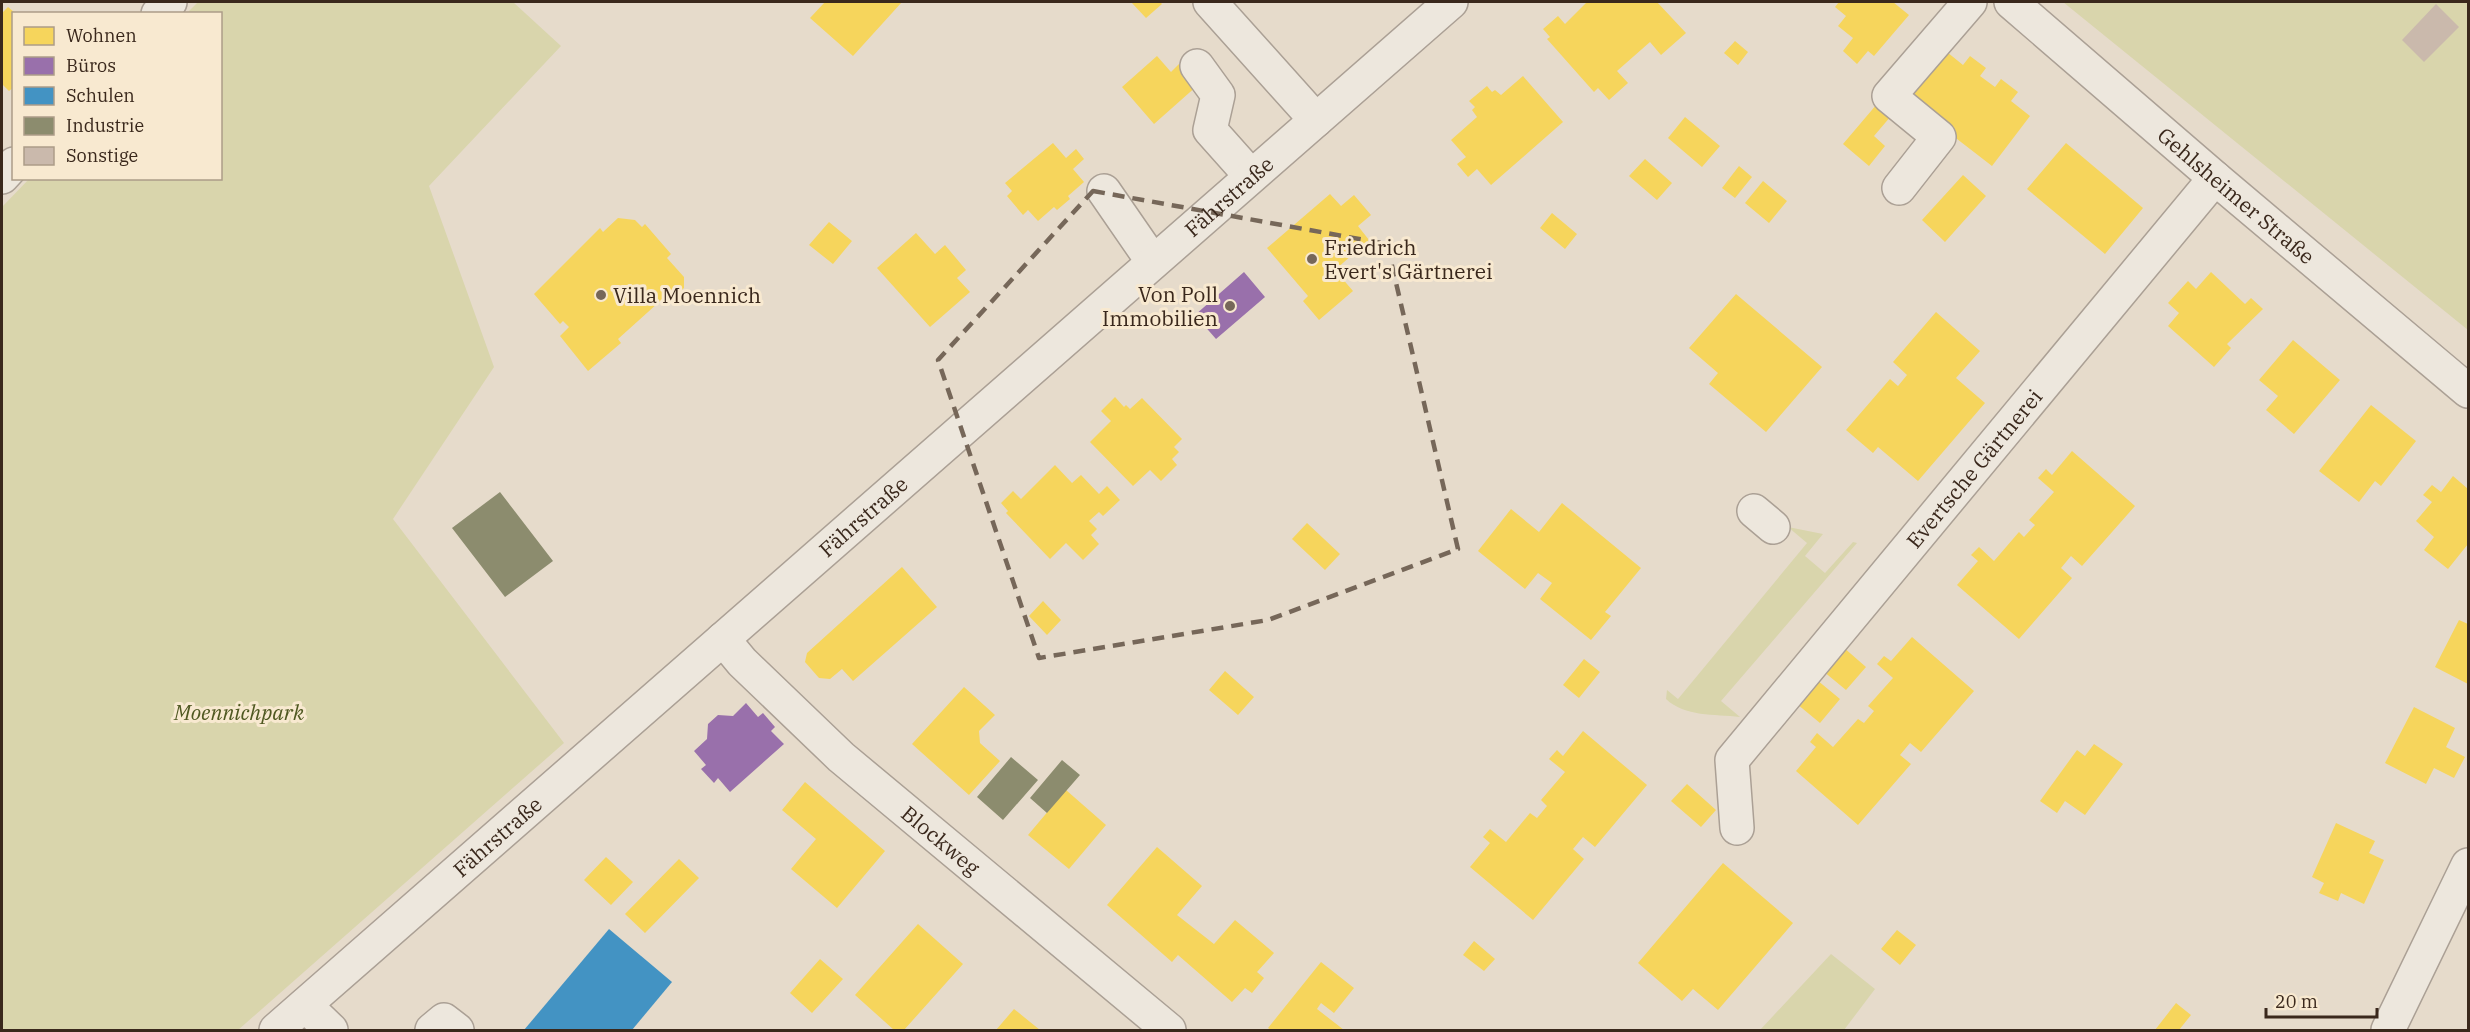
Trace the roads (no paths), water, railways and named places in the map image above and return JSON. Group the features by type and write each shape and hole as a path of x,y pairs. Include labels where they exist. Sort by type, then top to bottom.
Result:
{"street":[{"path":"1210,2 1316,120"},
{"name":"Fährstraße","path":"276,1030 1450,2"},
{"path":"1899,188 1939,137 1889,96 1970,2"},
{"name":"Gehlsheimer Straße","path":"2011,2 2215,178 2467,386"},
{"path":"1197,66 1218,95 1210,130 1251,176"},
{"name":"Evertsche Gärtnerei","path":"1737,828 1732,760 2215,178"},
{"path":"1104,191 1153,262"},
{"name":"Blockweg","path":"723,639 742,662 841,757 1168,1030"},
{"path":"2388,1030 2469,865"},
{"path":"305,1005 331,1030"},
{"path":"432,1030 444,1020 457,1030"}],"place":[{"name":"Friedrich Evert's Gärtnerei","path":"1312,259"},
{"name":"Villa Moennich","path":"601,295"},
{"name":"Von Poll Immobilien","path":"1230,306"}],"park label":[{"name":"Moennichpark","path":"239,712"}]}
